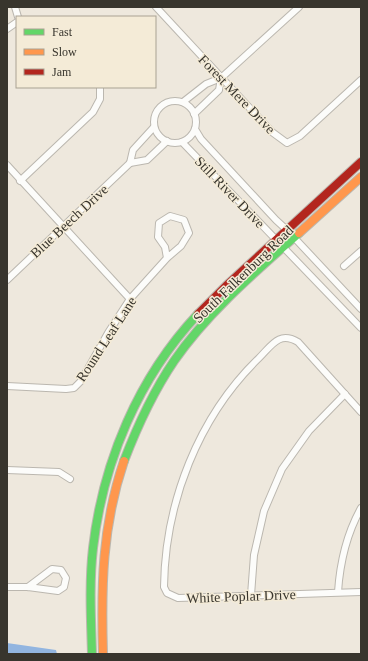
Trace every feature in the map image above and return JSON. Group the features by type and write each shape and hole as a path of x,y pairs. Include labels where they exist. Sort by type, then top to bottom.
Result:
{"street":[{"path":"183,102 206,84 221,78 299,7"},
{"name":"Forest Mere Drive","path":"159,8 221,78 272,132 287,143 300,136 361,80"},
{"path":"7,29 16,23"},
{"path":"194,114 219,90 221,78"},
{"path":"20,181 93,112 100,99 100,88"},
{"path":"176,101 183,102 188,105 194,114 196,124 192,135 182,142 167,141 157,133 154,127 155,114 164,104 176,101"},
{"name":"Blue Beech Drive","path":"130,163 133,150 154,127"},
{"name":"Still River Drive","path":"194,129 201,139 265,209 295,238 361,309"},
{"name":"Blue Beech Drive","path":"7,280 130,163 147,160 167,141"},
{"name":"Still River Drive","path":"182,142 361,328"},
{"name":"South Falkenburg Road","path":"92,654 91,585 93,547 98,514 105,485 123,431 136,402 170,348 197,316 222,290 288,231 361,162"},
{"path":"7,165 20,181 130,299"},
{"name":"South Falkenburg Road","path":"103,654 102,586 104,548 109,516 116,487 134,434 146,408 179,355 205,323 283,248 361,177"},
{"name":"Round Leaf Lane","path":"7,386 66,389 74,388 81,381 108,332 130,299 167,258 181,246 189,233 184,220 170,216 159,223 158,238 165,247 167,258"},
{"path":"344,266 361,251"},
{"name":"White Poplar Drive","path":"361,412 298,342 289,337 279,338 252,364 226,397 205,430 193,454 174,508 168,538 164,587 167,593 178,598 361,592"},
{"path":"251,595 254,555 264,510 282,469 309,431 345,394"},
{"path":"7,470 59,472 70,479"},
{"path":"105,485 116,487"},
{"path":"338,592 339,568 343,550 353,523 361,508"},
{"path":"7,587 28,587 58,591 64,587 66,578 61,570 52,569 28,587"}],"water":[{"path":"7,643 56,650 57,654 7,654"}],"traffic: fast":[{"path":"124,461 152,397 166,373 187,343 232,294 299,233"},
{"path":"92,654 92,561 98,516 105,484 115,453 141,393 158,365 198,314"}],"traffic: slow":[{"path":"299,233 361,177"},
{"path":"103,654 102,604 104,556 111,509 124,461"}],"traffic: jam":[{"path":"198,314 226,286 361,162"}]}
